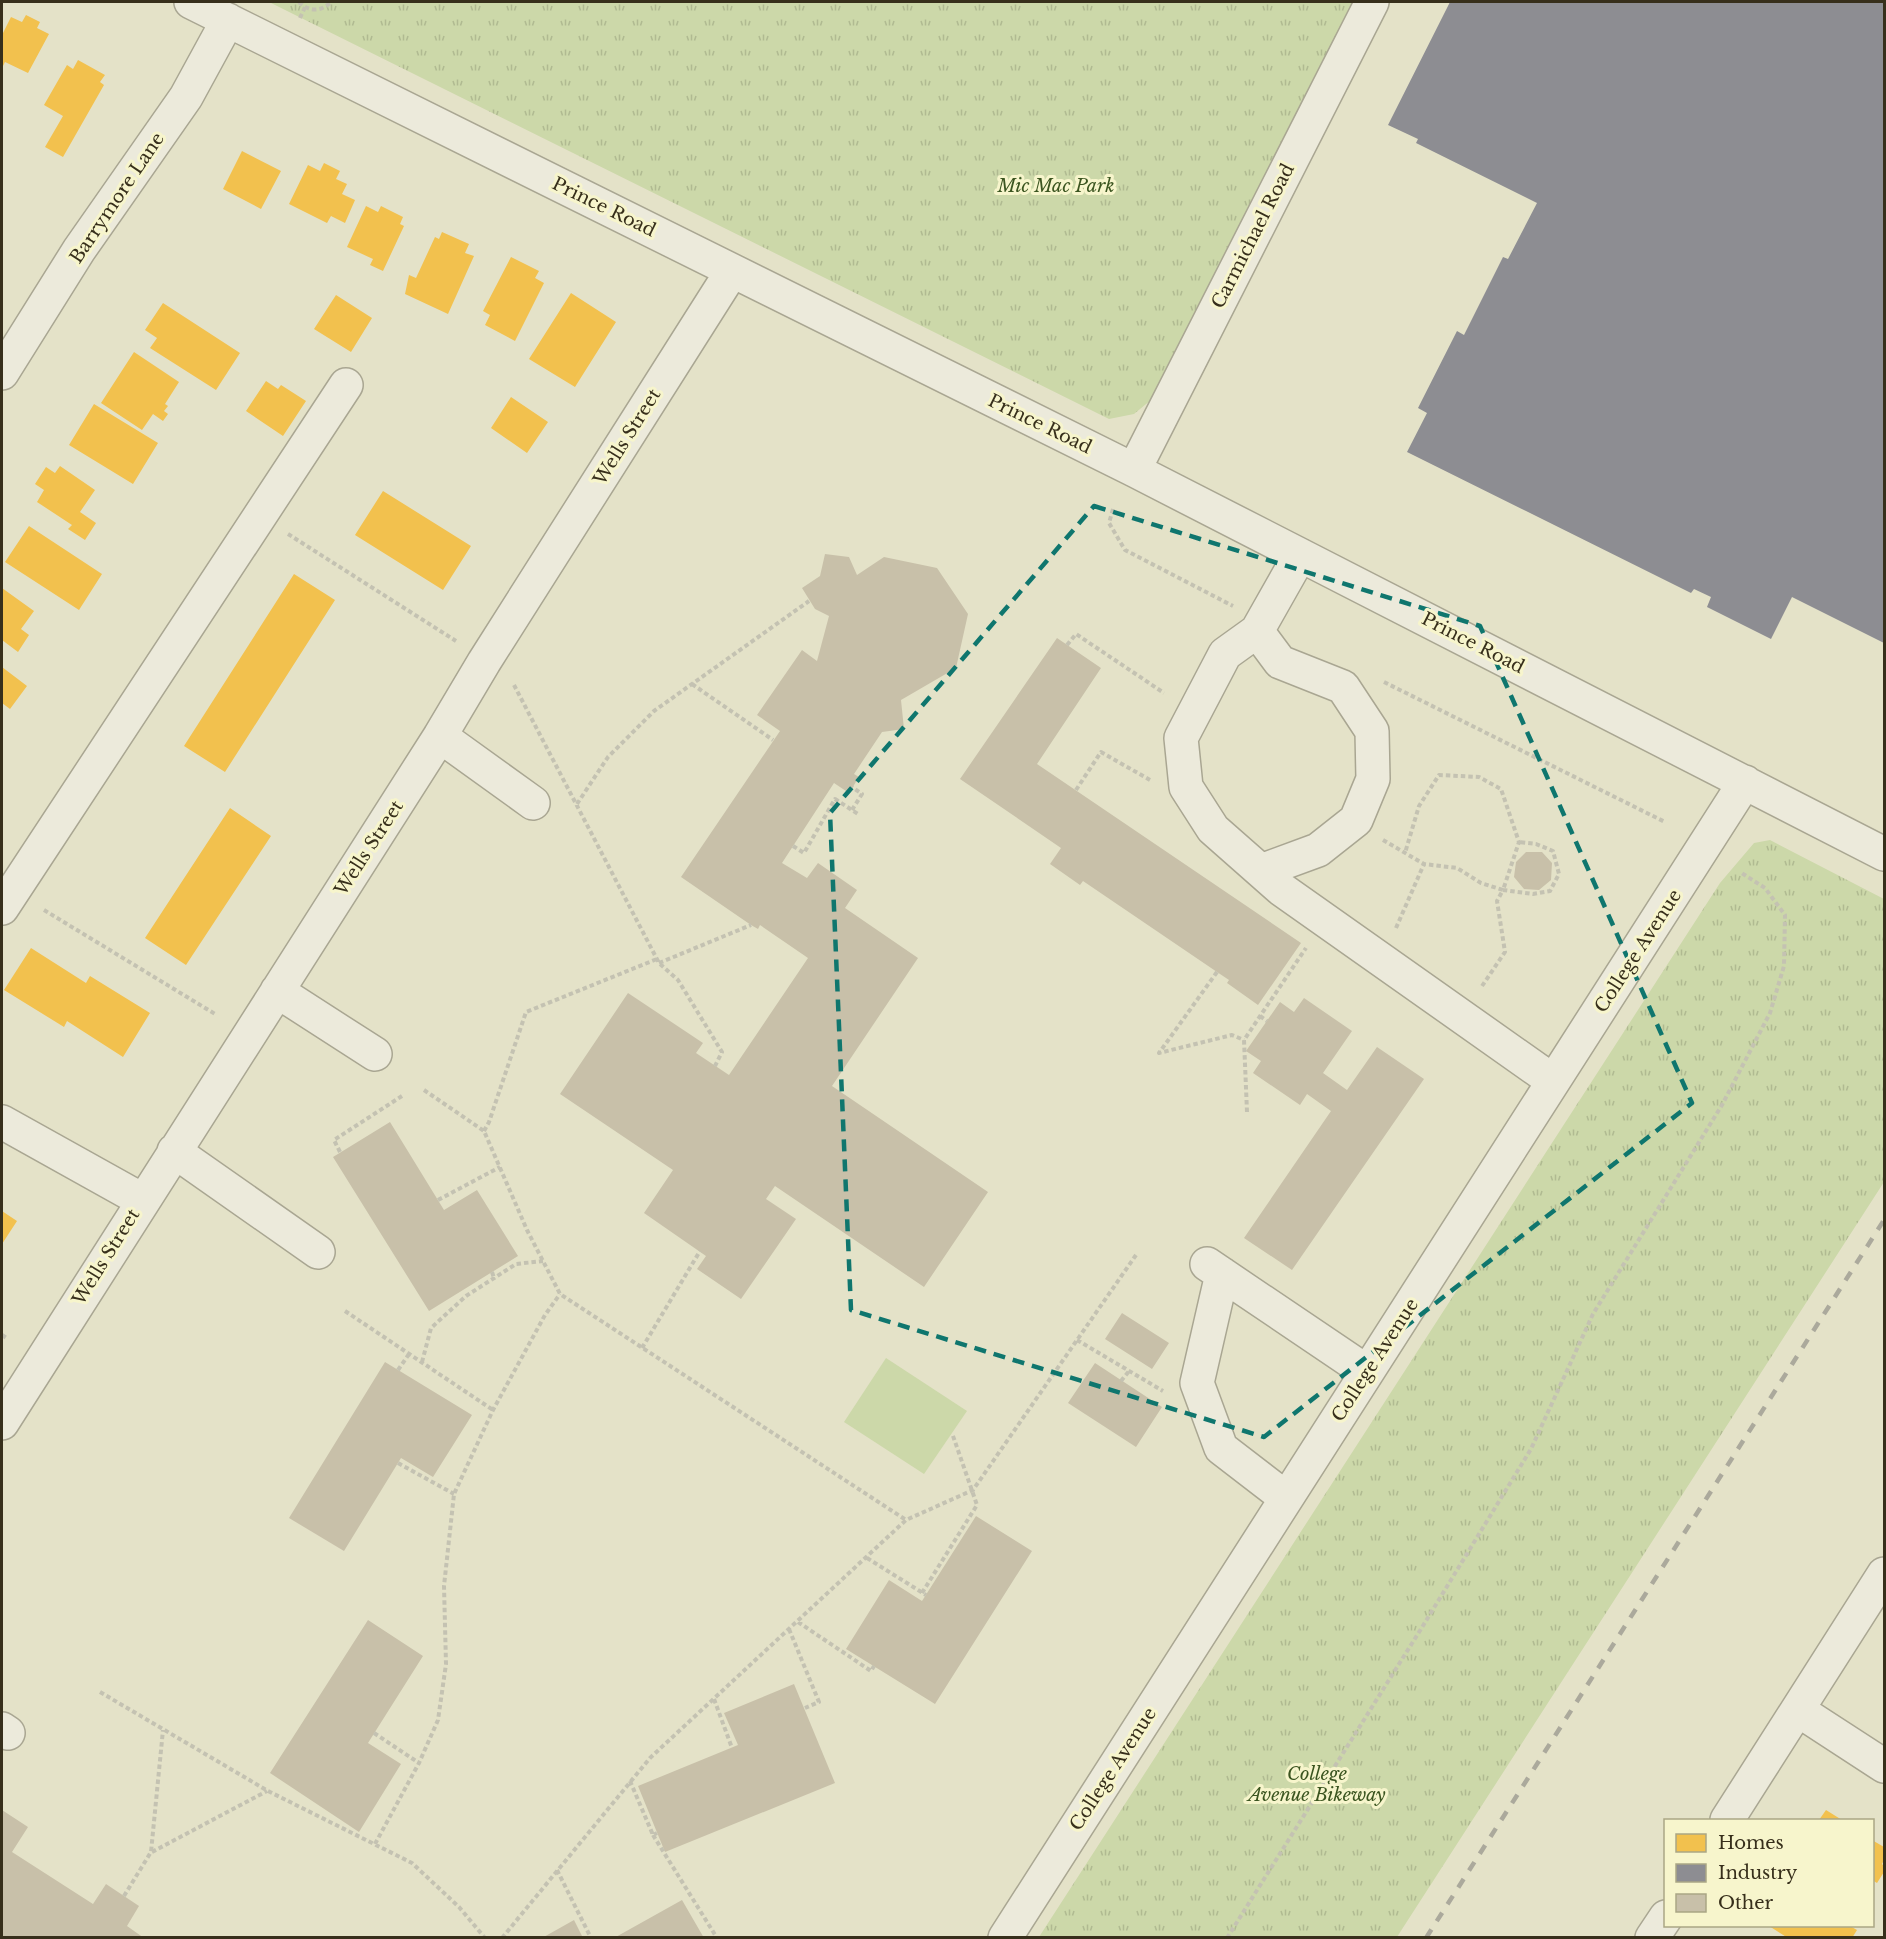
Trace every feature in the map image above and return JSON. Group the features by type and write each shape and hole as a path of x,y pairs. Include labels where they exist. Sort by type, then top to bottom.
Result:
{"street":[{"name":"Prince Road","path":"191,2 1134,471 1884,854"},
{"name":"Carmichael Road","path":"1134,471 1372,2"},
{"name":"Barrymore Lane","path":"2,373 80,250 186,97 228,20"},
{"name":"Wells Street","path":"2,1423 142,1200 440,736 484,662 732,271"},
{"path":"7,899 346,385"},
{"path":"1300,555 1257,631 1225,654 1181,738 1186,787 1213,830 1281,889 1553,1081"},
{"path":"1257,631 1280,662 1343,687 1372,731 1373,779 1356,820 1318,850 1261,871"},
{"path":"440,736 533,803"},
{"name":"College Avenue","path":"1005,1938 1745,782"},
{"path":"277,991 375,1054"},
{"path":"2,1122 142,1200"},
{"path":"174,1151 318,1252"},
{"path":"1286,1498 1221,1448 1197,1383 1215,1269 1367,1372"},
{"path":"1728,1819 1884,1574"},
{"path":"1798,1710 1884,1766"},
{"path":"1652,1938 1664,1919"}],"path":[{"path":"299,2 307,9 314,10 325,7 331,2"},
{"path":"260,516 457,642"},
{"path":"577,805 608,757 654,711 810,601"},
{"path":"1067,645 1076,634 1165,694"},
{"path":"692,684 773,741"},
{"path":"514,685 658,961 678,980 722,1052 715,1066"},
{"path":"1076,790 1101,752 1158,785"},
{"path":"1405,853 1419,806 1439,775 1479,777 1501,789 1519,842 1497,901 1505,952 1482,986"},
{"path":"852,787 862,794 852,810"},
{"path":"793,846 804,853 835,799 858,814"},
{"path":"1375,835 1424,864 1457,868 1480,883 1503,890 1533,894 1550,891 1559,874 1553,851 1536,844 1519,842"},
{"path":"1391,938 1402,918 1424,864"},
{"path":"1227,1938 1531,1449 1593,1314 1722,1105 1770,1013 1784,966 1785,915 1765,888 1740,872"},
{"path":"7,899 215,1014"},
{"path":"484,1131 526,1012 752,925"},
{"path":"1246,1112 1244,1040 1308,944"},
{"path":"1217,972 1159,1053 1232,1035 1244,1040"},
{"path":"1260,1016 1267,1021"},
{"path":"424,1090 484,1131 560,1294 906,1520"},
{"path":"340,1152 334,1140 402,1096"},
{"path":"438,1200 500,1167"},
{"path":"642,1348 700,1251"},
{"path":"502,1938 650,1758 906,1520 973,1490 1136,1255"},
{"path":"422,1362 431,1328 466,1296 516,1264 543,1261"},
{"path":"492,1272 494,1278"},
{"path":"375,1844 419,1763 438,1720 446,1664 444,1586 454,1494 494,1410 545,1315 560,1294"},
{"path":"345,1311 494,1410"},
{"path":"2,1335 8,1339"},
{"path":"1077,1340 1167,1393"},
{"path":"398,1370 408,1354"},
{"path":"1121,1381 1129,1371"},
{"path":"867,1558 924,1594 977,1505 952,1432"},
{"path":"398,1463 454,1494"},
{"path":"798,1622 871,1671 874,1666"},
{"path":"789,1629 819,1702 805,1708"},
{"path":"100,1692 268,1791 412,1863 459,1907 485,1938"},
{"path":"714,1699 732,1748"},
{"path":"124,1896 151,1852 163,1730"},
{"path":"374,1733 419,1763"},
{"path":"630,1781 655,1834 717,1938"},
{"path":"151,1852 268,1791"},
{"path":"557,1870 591,1938"}],"highlighted area":[{"path":"1094,506 1480,626 1692,1103 1264,1437 851,1310 830,813"}],"green space":[{"name":"Mic Mac Park","path":"269,2 1358,2 1157,395 1134,414 1109,419"},
{"name":"College Avenue Bikeway","path":"1770,840 1884,899 1884,1182 1397,1937 1039,1937 1720,883 1754,843"},
{"path":"886,1358 967,1411 924,1474 844,1422"}],"building: Homes":[{"path":"26,15 40,22 37,28 49,34 28,73 5,62 2,68 2,35 11,17 22,22"},
{"path":"78,60 105,75 100,82 104,85 63,157 45,147 63,116 44,105 67,65 73,69"},
{"path":"242,151 281,171 261,209 223,189"},
{"path":"324,163 340,171 336,179 347,184 342,194 355,200 345,223 331,216 327,223 289,204 308,165 320,171"},
{"path":"366,206 378,212 381,206 403,217 400,224 404,226 383,271 370,265 373,259 347,247"},
{"path":"442,232 469,244 465,253 474,256 448,314 405,294 409,275 416,278 435,237 439,239"},
{"path":"511,257 539,271 535,278 544,283 515,341 485,325 490,315 483,311"},
{"path":"571,293 616,322 575,387 529,359"},
{"path":"336,295 372,318 351,352 314,329"},
{"path":"163,303 240,353 216,390 150,348 157,338 145,330"},
{"path":"134,352 179,382 165,404 168,406 164,411 168,414 163,421 153,414 142,430 101,403"},
{"path":"266,381 278,389 281,385 306,401 283,436 246,411"},
{"path":"511,397 548,422 527,453 491,428"},
{"path":"94,404 158,443 133,484 69,445"},
{"path":"60,466 95,490 80,512 96,523 85,540 68,529 72,525 37,502 44,490 35,484 46,467 55,473"},
{"path":"383,491 471,546 443,590 355,535"},
{"path":"29,526 102,574 79,610 5,562"},
{"path":"294,574 335,600 225,772 184,746"},
{"path":"2,588 34,611 21,629 29,635 18,652 2,640"},
{"path":"2,667 27,686 10,709 2,703"},
{"path":"230,808 271,836 186,965 145,938"},
{"path":"31,948 86,983 90,976 150,1013 123,1057 67,1021 64,1027 4,990"},
{"path":"2,1211 17,1221 2,1244"},
{"path":"1826,1810 1840,1819 1820,1819"},
{"path":"1874,1841 1884,1847 1882,1864 1884,1872 1877,1883 1874,1881"},
{"path":"1771,1927 1852,1927 1857,1930 1852,1938 1788,1938"}],"building: Industry":[{"path":"1450,2 1884,2 1884,643 1792,597 1771,639 1707,607 1711,597 1694,589 1691,593 1407,452 1427,413 1418,408 1457,331 1464,335 1503,257 1508,259 1537,203 1416,143 1418,139 1388,125"}],"building: Other":[{"path":"825,554 849,557 857,575 884,557 937,568 968,614 956,668 901,700 904,729 882,732 854,774 859,777 849,793 834,783 782,863 807,878 818,863 857,890 845,908 918,958 832,1086 988,1192 924,1287 775,1186 766,1199 796,1219 741,1299 697,1269 706,1256 644,1213 673,1170 560,1094 628,993 703,1043 696,1053 729,1075 808,958 760,925 758,929 751,925 681,877 780,731 757,715 802,650 817,661 829,616 815,609 802,588 820,576"},
{"path":"1057,638 1101,668 1037,764 1301,943 1258,1005 1227,983 1229,980 1083,881 1080,885 1050,864 1061,848 960,779"},
{"path":"1526,852 1542,852 1552,863 1551,880 1539,890 1524,889 1514,877 1516,862"},
{"path":"1304,998 1352,1031 1323,1073 1347,1090 1377,1047 1424,1079 1292,1270 1244,1238 1331,1111 1307,1094 1300,1105 1253,1073 1261,1061 1246,1051 1280,1002 1294,1012"},
{"path":"390,1122 444,1210 477,1190 518,1256 429,1311 333,1157"},
{"path":"1122,1313 1169,1343 1152,1369 1105,1339"},
{"path":"385,1362 472,1415 433,1477 401,1458 344,1551 289,1518"},
{"path":"1095,1363 1162,1407 1136,1447 1068,1403"},
{"path":"976,1516 1032,1551 935,1704 846,1649 889,1580 922,1601"},
{"path":"368,1620 423,1656 368,1743 401,1764 359,1832 270,1773"},
{"path":"794,1684 835,1783 665,1852 638,1786 738,1745 724,1713"},
{"path":"2,1810 28,1827 12,1852 93,1904 106,1884 139,1906 127,1926 144,1938 2,1938"},
{"path":"682,1900 704,1938 614,1938"},
{"path":"574,1920 583,1938 542,1938"}],"railway":[{"path":"1426,1938 1884,1220"}]}
